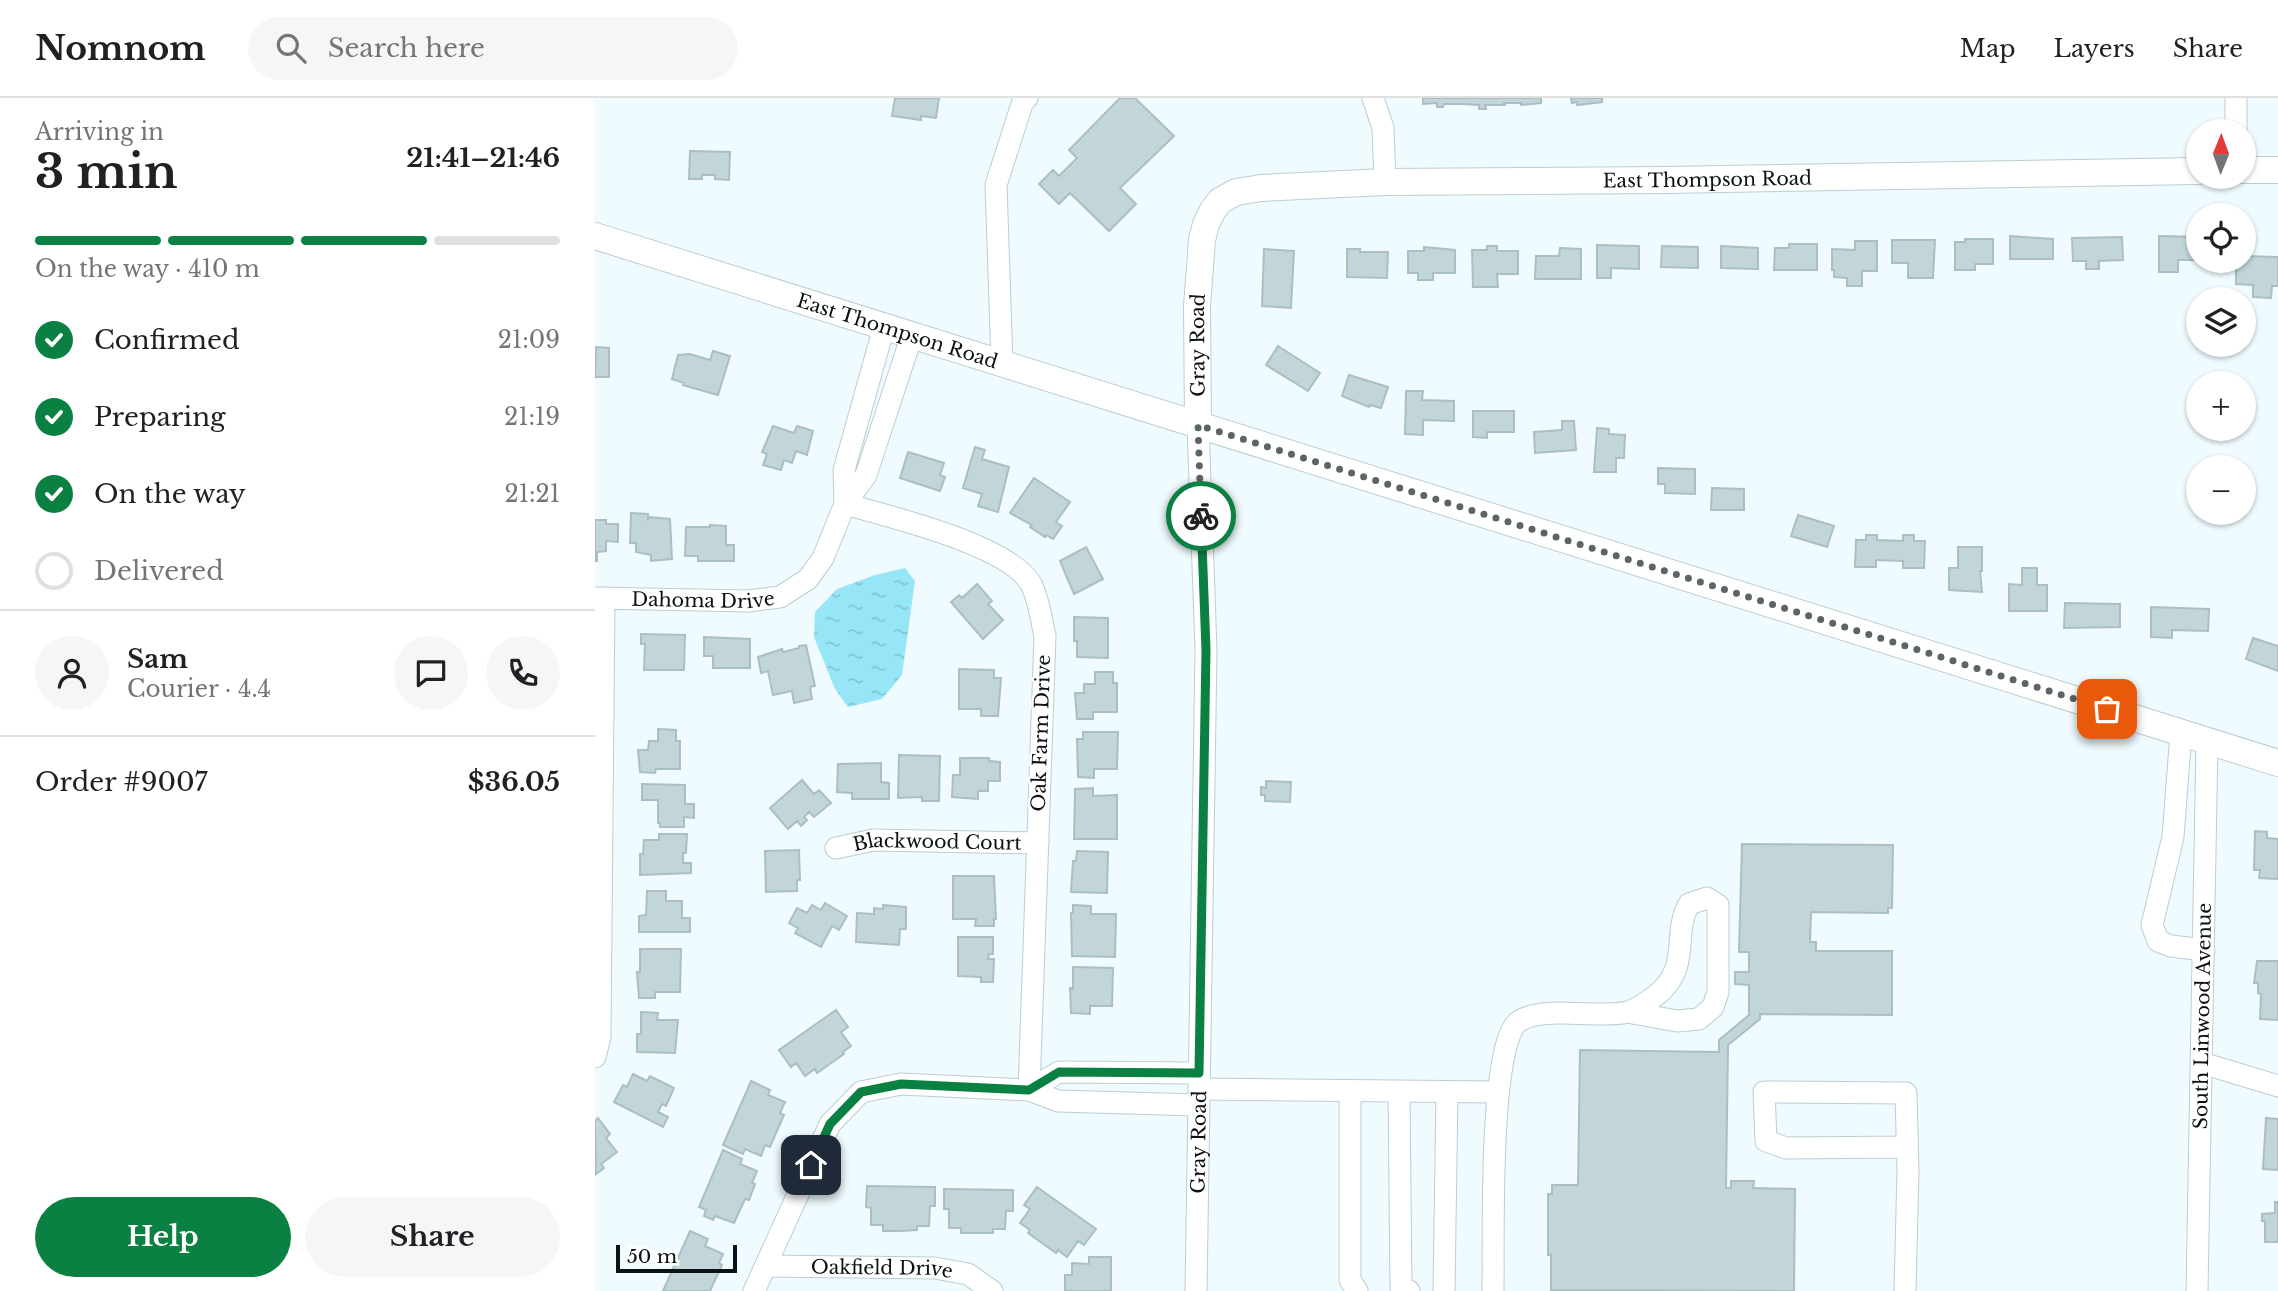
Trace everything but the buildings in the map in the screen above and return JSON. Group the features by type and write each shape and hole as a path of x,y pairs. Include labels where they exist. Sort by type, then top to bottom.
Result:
{"main road":[{"path":"2256,170 2278,170"},
{"name":"East Thompson Road","path":"1220,201 1236,192 1261,188 1385,182 1694,180 2186,171"},
{"name":"Gray Road","path":"1198,425 1197,306 1202,240 1206,224 1220,201"},
{"name":"East Thompson Road","path":"595,236 2278,763"}],"street":[{"path":"1002,363 996,186 1023,102 1027,98"},
{"path":"1373,98 1383,128 1385,182"},
{"path":"2236,98 2236,119"},
{"name":"Dahoma Drive","path":"845,504 844,470 884,327"},
{"name":"Dahoma Drive","path":"600,598 748,601 780,597 808,579 823,558 845,504 866,475 912,335"},
{"name":"Gray Road","path":"1196,1291 1206,650 1198,425"},
{"name":"Oak Farm Drive","path":"845,504 928,528 989,552 1030,582 1045,636 1029,1090"},
{"path":"595,1057 600,1037 600,598"},
{"path":"2181,733 2173,837 2152,925 2158,941 2171,946 2204,950"},
{"name":"South Linwood Avenue","path":"2197,1291 2207,741"},
{"path":"2173,837 2206,839"},
{"name":"Blackwood Court","path":"836,848 873,840 1038,843"},
{"path":"1493,1291 1498,1092 1505,1046 1517,1023 1541,1013 1627,1012 1677,1021 1699,1019 1713,1007 1718,992 1718,905 1707,898 1689,904 1681,917 1678,968 1663,990 1627,1012"},
{"path":"2202,1063 2278,1086"},
{"path":"1029,1090 1059,1072 1199,1089"},
{"path":"754,1291 830,1124 861,1092 901,1084 1029,1090 1058,1101 1199,1089 1498,1092"},
{"path":"1350,1091 1350,1280 1357,1291"},
{"path":"1399,1092 1399,1290"},
{"path":"1444,1291 1447,1092"},
{"path":"1905,1291 1907,1147 1906,1093 1764,1092 1766,1141 1786,1148 1907,1147"},
{"name":"Oakfield Drive","path":"766,1266 935,1268 968,1274 992,1291"}],"water":[{"path":"905,568 915,581 902,675 882,699 848,707 835,689 814,637 815,612 837,589 875,575"}],"way so far":[{"path":"1201,516 1198,425 2107,709"}],"route":[{"path":"811,1165 830,1124 861,1092 901,1084 1029,1090 1059,1072 1199,1073 1206,650 1201,516"}]}
